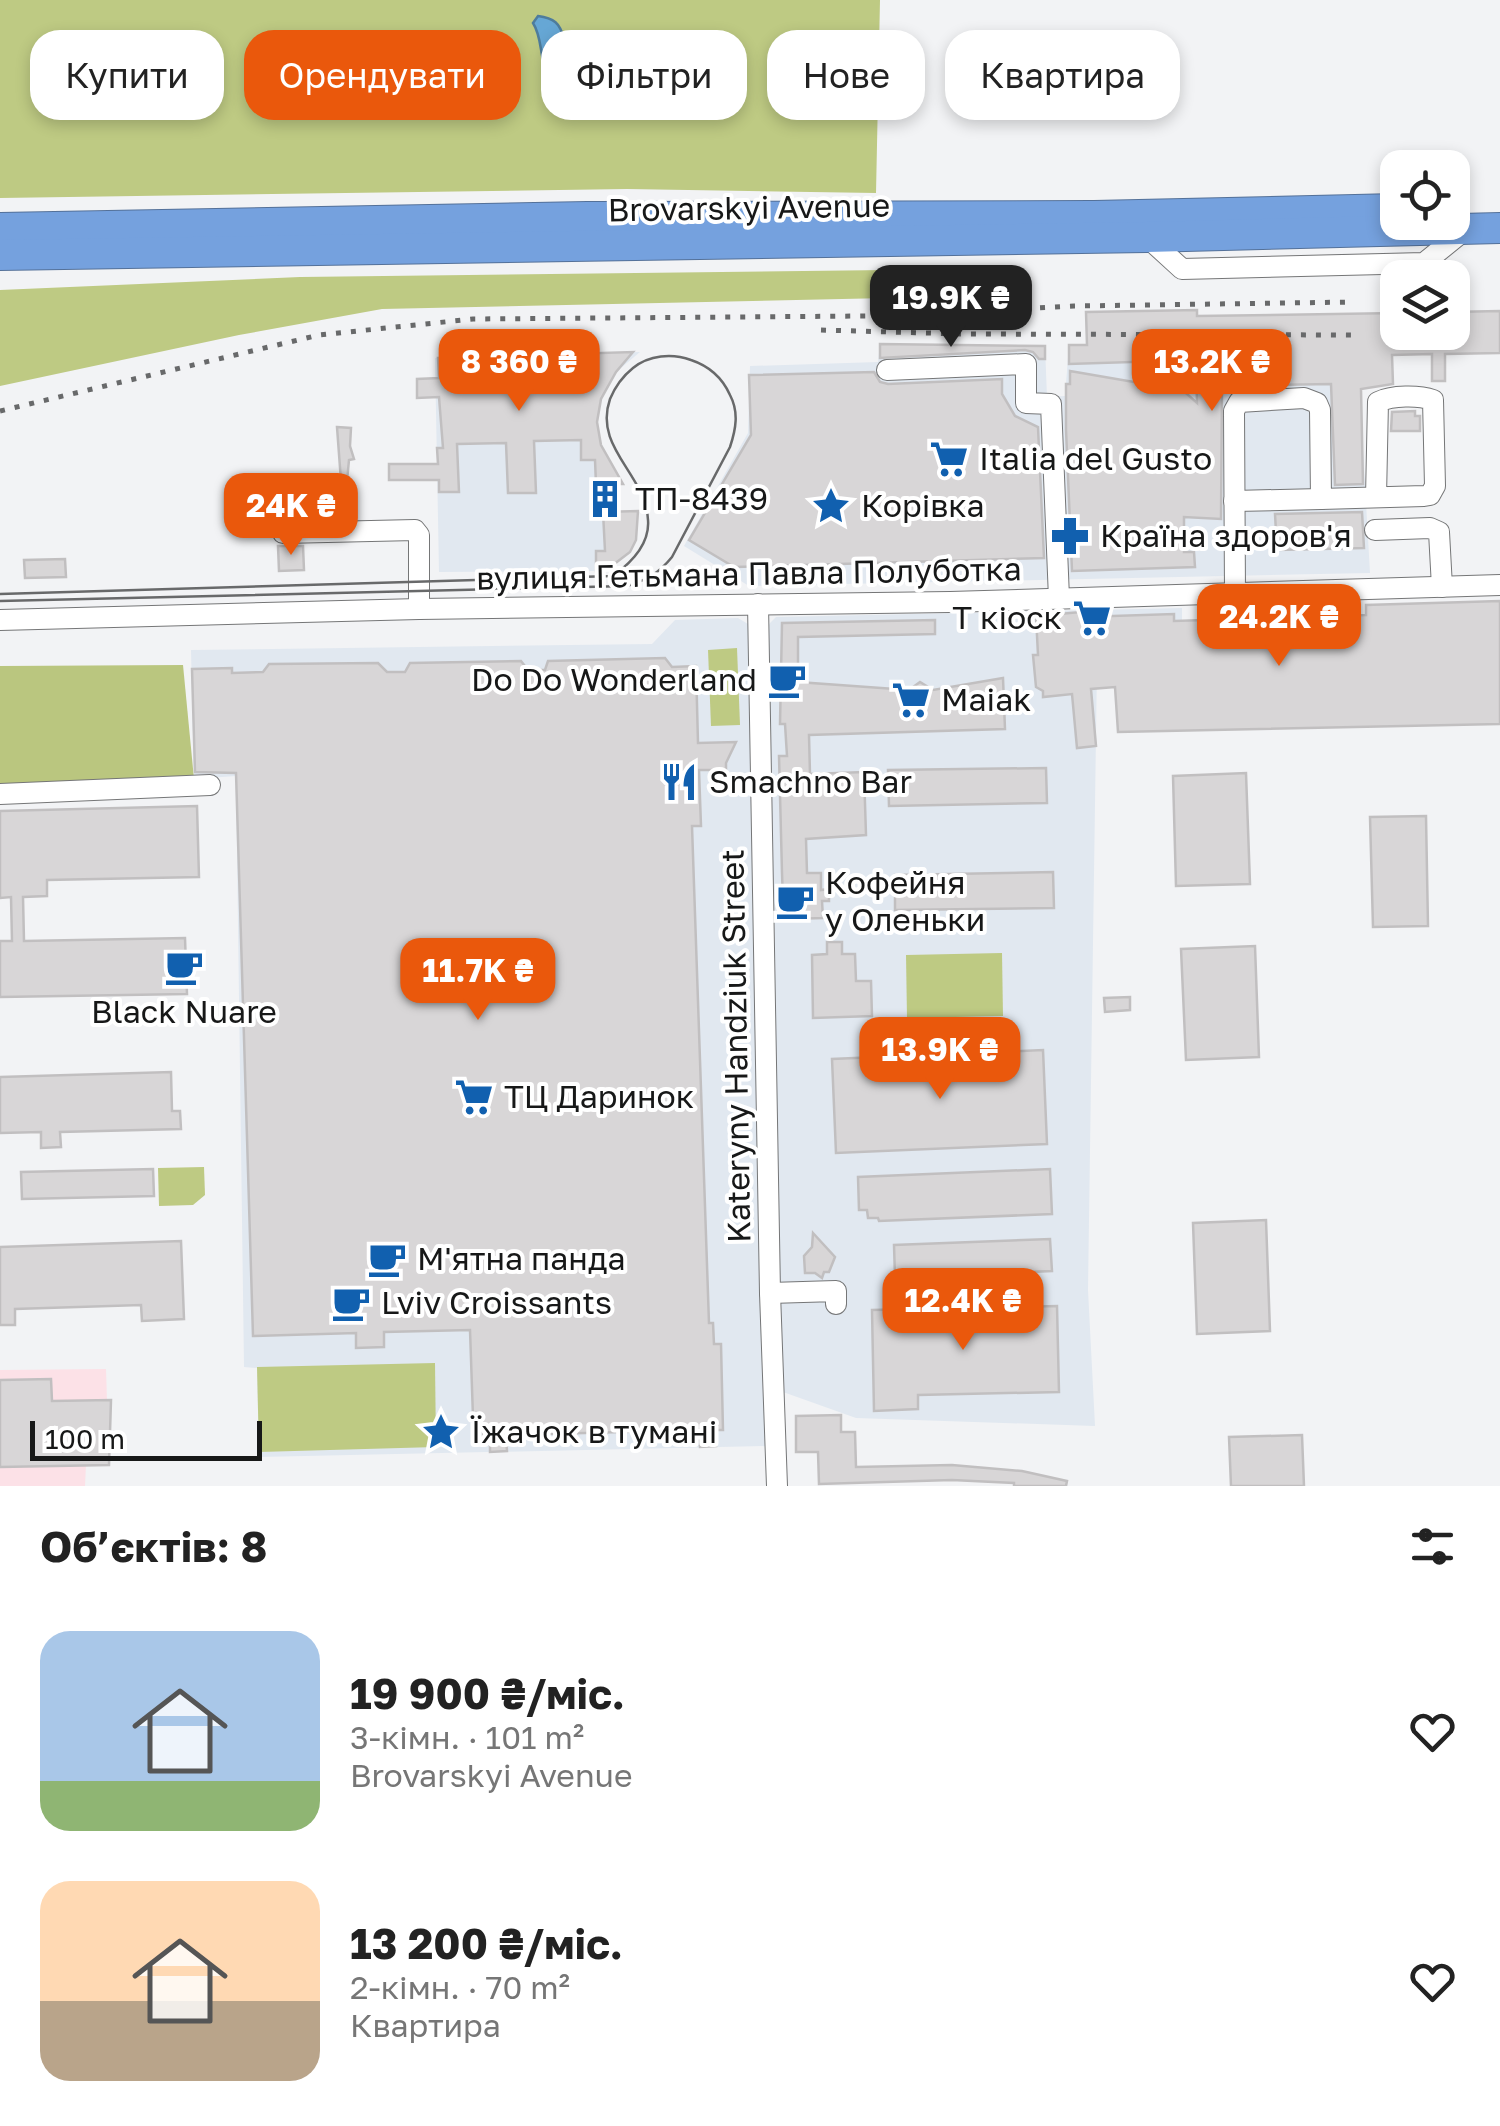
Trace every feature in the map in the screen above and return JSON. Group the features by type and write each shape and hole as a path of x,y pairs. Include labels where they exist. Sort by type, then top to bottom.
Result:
{"highway":[{"name":"Brovarskyi Avenue","path":"1470,215 1500,207"},
{"name":"Brovarskyi Avenue","path":"0,228 1380,209"},
{"name":"Brovarskyi Avenue","path":"1470,220 1500,228"},
{"name":"Brovarskyi Avenue","path":"0,254 1147,237 1380,223"}],"street":[{"path":"887,370 1026,364 1026,403 1051,404 1059,598"},
{"path":"1235,593 1236,405 1244,400 1304,398 1316,403 1320,410 1321,499"},
{"path":"1234,501 1424,496 1434,491 1434,404 1430,398 1386,398 1378,402 1376,497"},
{"path":"1375,530 1430,528 1439,532 1442,587"},
{"path":"283,534 416,530 419,609"},
{"name":"вулиця Гетьмана Павла Полуботка","path":"0,620 1500,585"},
{"name":"Kateryny Handziuk Street","path":"758,604 770,1293 778,1486"},
{"path":"0,794 210,786"},
{"path":"770,1293 836,1291 836,1304"}],"shaded area":[{"path":"1194,341 1357,345 1370,573 749,586 684,546 748,433 750,366 878,362 880,344 1045,346 1047,397 1065,396 1069,345"},
{"path":"640,352 615,373 601,399 597,422 601,445 623,484 593,486 594,511 638,511 636,540 630,552 609,568 596,571 439,572 435,358"},
{"path":"1182,608 1182,628 1097,666 1088,1290 1095,1426 856,1418 783,1392 766,631 770,623 776,617"},
{"name":"ТЦ Даринок","path":"738,618 748,624 769,1446 259,1457 257,1368 244,1367 236,776 194,779 191,650 652,644 675,620"},
{"path":"106,1369 109,1465 86,1465 85,1486 0,1486 0,1370"}],"green space":[{"path":"0,0 880,0 879,30 767,30 767,120 878,120 876,193 627,189 0,198"},
{"path":"887,270 888,298 382,309 0,386 0,290 300,277"},
{"path":"737,648 740,725 711,726 708,650"},
{"path":"183,665 194,779 0,786 0,666"},
{"path":"1002,953 1003,1016 907,1018 906,955"},
{"path":"204,1167 205,1195 193,1205 159,1206 158,1168"},
{"path":"435,1363 436,1447 259,1452 257,1367"}],"water":[{"path":"538,16 548,18 560,30 541,30 541,48 533,23"}],"building":[{"path":"1197,310 1197,316 1380,313 1380,350 1470,350 1470,312 1500,311 1500,353 1445,354 1445,381 1432,381 1432,354 1392,355 1393,384 1361,389 1363,484 1335,485 1331,384 1222,386 1221,519 1184,517 1184,552 1194,552 1195,567 1072,571 1066,430 1066,384 1070,384 1070,371 1178,386 1197,403 1196,360 1069,364 1069,345 1087,345 1086,312"},
{"path":"880,344 1045,346 1045,359 1025,350 880,358"},
{"path":"633,352 601,399 597,422 601,445 623,484 612,484 613,509 597,509 595,460 581,460 581,440 534,441 536,493 508,493 506,443 457,444 459,492 439,492 439,480 389,480 389,464 438,464 437,448 443,448 439,397 417,398 417,379 439,378 438,358"},
{"path":"874,372 880,382 888,384 1002,379 1002,394 1015,416 1038,427 1044,558 734,567 689,540 751,435 749,375"},
{"path":"1415,411 1415,416 1420,416 1420,431 1391,431 1392,412"},
{"path":"337,427 351,428 354,459 349,460 347,481 341,481"},
{"path":"638,511 636,540 630,552 609,568 596,571 596,551 605,551 603,512"},
{"path":"1362,512 1364,548 1277,550 1275,514"},
{"path":"278,546 303,546 304,570 279,571"},
{"path":"65,559 66,577 25,578 24,560"},
{"path":"1500,601 1500,724 1118,732 1115,687 1091,689 1096,746 1077,748 1072,694 1043,697 1043,691 1036,687 1036,616 1081,612 1082,617 1174,614 1174,621 1366,615 1366,605"},
{"path":"935,620 935,634 798,637 798,682 909,690 920,682 933,690 1003,678 1005,729 809,735 810,774 864,772 866,835 806,839 807,873 821,873 821,890 829,889 829,901 822,901 823,918 791,919 790,902 783,902 782,873 779,756 787,756 785,724 780,724 782,623"},
{"name":"ТЦ Даринок","path":"665,658 672,667 696,666 698,743 736,742 726,770 699,770 701,826 692,826 709,1323 713,1323 714,1344 721,1344 723,1430 716,1430 716,1446 700,1447 699,1430 506,1435 507,1451 490,1452 490,1437 483,1437 482,1417 473,1417 470,1330 384,1332 384,1347 356,1348 356,1333 253,1336 236,773 195,772 192,669 263,672 269,664 378,663 387,672 405,672 410,663 521,661 528,670 545,670 548,661"},
{"path":"1046,768 1047,803 889,806 888,770"},
{"path":"1246,773 1250,884 1176,886 1173,776"},
{"path":"197,806 199,877 47,880 47,896 23,897 24,941 185,938 187,994 0,997 0,941 12,941 11,897 0,898 0,811"},
{"path":"1426,816 1428,926 1373,927 1370,817"},
{"path":"1053,872 1054,908 895,910 895,875"},
{"path":"827,942 842,942 842,954 855,954 856,981 871,981 872,1016 813,1018 812,955 827,954"},
{"path":"1255,946 1259,1057 1186,1060 1181,949"},
{"path":"1130,997 1130,1010 1105,1012 1104,998"},
{"path":"1043,1050 1047,1144 836,1153 832,1059"},
{"path":"171,1072 172,1111 180,1111 181,1129 60,1132 61,1147 41,1148 41,1132 0,1133 0,1077"},
{"path":"153,1169 154,1196 22,1199 21,1172"},
{"path":"1050,1169 1052,1214 879,1221 868,1218 867,1210 859,1210 858,1177"},
{"path":"1266,1220 1270,1331 1197,1334 1193,1223"},
{"path":"813,1233 835,1257 822,1278 805,1273 804,1256 812,1247"},
{"path":"1050,1239 1052,1271 895,1277 894,1245"},
{"path":"181,1241 184,1319 142,1321 141,1305 15,1309 15,1325 0,1325 0,1247"},
{"path":"1057,1306 1059,1392 918,1395 918,1409 874,1411 872,1310"},
{"path":"51,1379 52,1401 111,1400 109,1465 0,1467 0,1380"},
{"path":"841,1415 841,1432 855,1432 856,1467 952,1465 1022,1471 1067,1481 1066,1486 952,1480 819,1484 818,1452 796,1452 796,1416"},
{"path":"1302,1435 1304,1486 1231,1486 1229,1437"}],"tram line":[{"path":"0,594 613,576 638,552 648,529 639,489 608,432 610,399 620,382 646,360 661,356 684,358 714,373 735,408 730,447 672,557 652,575 627,586 0,601"}],"railway":[{"path":"0,411 319,335 473,319 866,316 1074,306 1354,302"},
{"path":"821,330 1352,335"}],"place":[{"name":"Italia del Gusto","path":"949,459"},
{"name":"ТП-8439","path":"605,499"},
{"name":"Корівка","path":"831,506"},
{"name":"Країна здоров'я","path":"1070,536"},
{"name":"Т кіоск","path":"1092,618"},
{"name":"Do Do Wonderland","path":"787,680"},
{"name":"Maiak","path":"911,700"},
{"name":"Smachno Bar","path":"679,782"},
{"name":"Кофейня у Оленьки","path":"795,901"},
{"name":"Black Nuare","path":"184,967"},
{"name":"ТЦ Даринок","path":"474,1097"},
{"name":"М'ятна панда","path":"387,1259"},
{"name":"Lviv Croissants","path":"351,1303"},
{"name":"Їжачок в тумані","path":"441,1432"}]}
